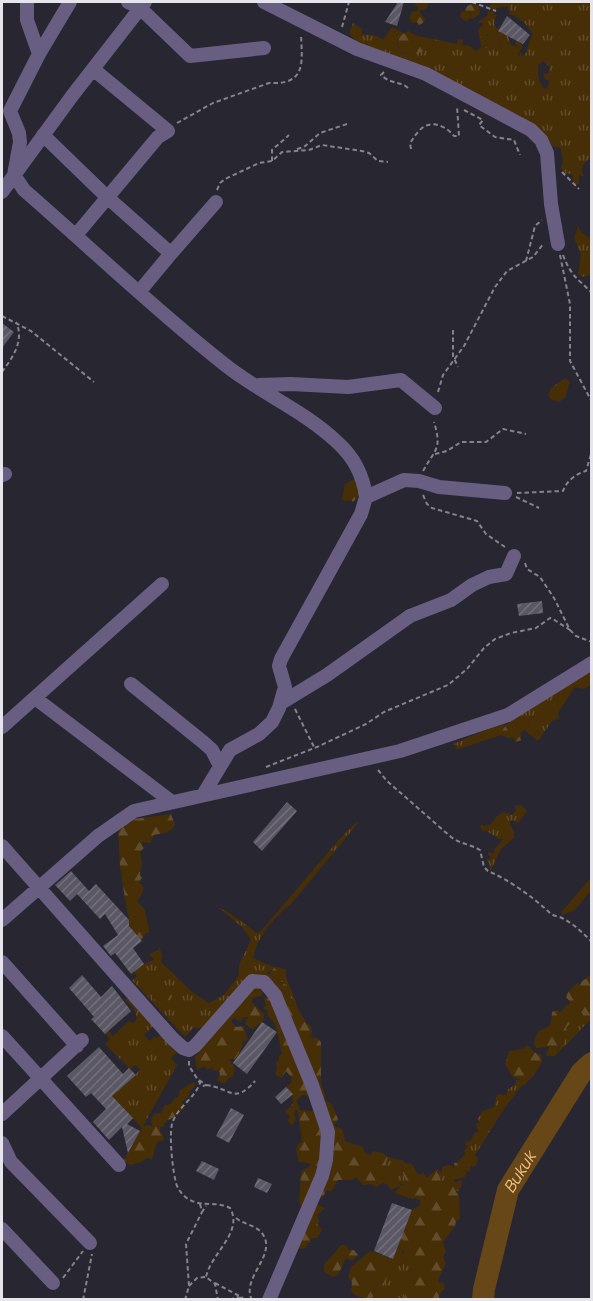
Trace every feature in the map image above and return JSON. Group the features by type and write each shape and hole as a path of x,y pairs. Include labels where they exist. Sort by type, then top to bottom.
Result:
{"street":[{"path":"27,2 27,21 39,54"},
{"path":"70,2 39,54 10,111 19,133 20,142 14,175 24,190 226,366 303,415 337,442 358,467 364,482 366,497 361,514 281,659 279,666 285,687 285,700"},
{"path":"264,2 357,49 426,74 531,130 541,140 547,153 558,244"},
{"path":"2,192 138,4 190,56 264,48"},
{"path":"76,235 158,137 168,131 93,69"},
{"path":"43,135 107,197 170,252"},
{"path":"139,292 170,252 216,202"},
{"path":"257,385 348,387 401,380 435,408"},
{"path":"366,497 404,480 439,487 505,493"},
{"path":"202,795 230,750 259,734 272,722 285,700 327,675 410,616 451,600 472,585 489,577 506,574 514,556"},
{"path":"2,727 162,584"},
{"path":"2,920 117,821 134,811 400,751 508,715 591,663"},
{"path":"131,684 212,750 220,766"},
{"path":"34,698 172,802"},
{"path":"2,846 183,1048 189,1050 195,1046 252,981 264,982 275,995 312,1085 328,1132 326,1160 322,1176 269,1299"},
{"path":"2,962 80,1043 2,1114"},
{"path":"4,1042 41,1078 119,1165"},
{"path":"2,1143 10,1162 89,1242"},
{"path":"2,1229 53,1283"}],"path":[{"path":"342,41 342,22 349,2"},
{"path":"472,2 496,11"},
{"path":"168,131 213,102 269,83 285,82 297,77 302,62 300,20"},
{"path":"411,148 410,143 422,127 442,126 450,130 454,136 459,136 457,102 466,112 483,120 479,125 492,135 514,140 520,155"},
{"path":"216,202 220,183 225,179 259,163 272,161 282,152 304,147 320,133 347,124"},
{"path":"272,161 272,150 289,135"},
{"path":"294,150 309,150 325,144 369,153 378,161 388,162"},
{"path":"526,261 536,226 544,218 554,218"},
{"path":"417,481 435,454 439,439 434,420 443,375 464,346 495,287 507,271 526,261 544,246 549,225 554,218"},
{"path":"558,244 570,272 591,293"},
{"path":"558,244 570,304 570,361 591,402"},
{"path":"2,316 31,331 94,382"},
{"path":"2,372 11,361 19,341 20,334 16,322"},
{"path":"453,330 454,358 458,367"},
{"path":"435,454 447,451 461,442 486,442 503,429 526,434"},
{"path":"505,493 563,492 565,484 586,471 591,451"},
{"path":"505,493 539,508"},
{"path":"260,770 314,748 366,724 384,712 448,685 467,669 484,648 495,639 536,628 549,618 570,630"},
{"path":"285,700 314,748"},
{"path":"368,758 387,781 451,837 459,843 480,850 484,867 488,871 547,909 551,915 564,919 591,942"},
{"path":"183,1048 187,1054 189,1066 199,1080 206,1085 239,1094 246,1091 255,1080"},
{"path":"199,1080 199,1087"},
{"path":"206,1085 199,1087 180,1108 171,1127 177,1187 189,1200 200,1204 224,1204 230,1208 235,1218 242,1223 256,1227 263,1233 266,1248 249,1287 251,1299 230,1299"},
{"path":"200,1204 202,1212"},
{"path":"185,1299 189,1286 186,1244 206,1204"},
{"path":"232,1231 235,1218"},
{"path":"206,1277 211,1263 232,1231 242,1223"},
{"path":"53,1283 67,1275 89,1242"},
{"path":"82,1299 93,1260 89,1242"},
{"path":"189,1286 197,1278 206,1277 223,1289 243,1298"},
{"path":"212,1281 217,1290 218,1299"}],"green space":[{"path":"416,2 429,2 427,8 419,11 425,19 419,25 417,22 412,23 409,18 412,12 418,10 418,7 414,5"},
{"path":"488,2 591,2 592,155 582,167 585,177 579,175 579,184 574,184 572,174 566,174 561,168 563,163 561,148 553,146 548,140 491,100 362,48 349,33 353,23 362,29 362,34 377,36 383,40 392,27 404,33 399,36 398,47 401,54 421,48 421,40 414,35 457,44 458,39 463,40 462,45 470,46 476,51 481,47 503,51 500,43 493,45 492,32 480,38 478,30 484,23 479,23 479,21 487,16 489,10 496,15 494,24 500,32 508,36 511,45 518,47 515,43 517,40 521,42 522,48 517,55 520,56 520,52 524,56 533,34 523,22 510,14 508,6 496,8 496,11 489,9 491,4","holes":["543,61 550,67 548,73 543,74 549,81 545,89 538,75 538,65"]},
{"path":"472,4 479,6 480,13 473,19 469,18 467,22 460,17 461,12"},
{"path":"409,31 425,41 423,51 417,54 414,52 401,54 398,47 399,36"},
{"path":"489,32 495,36 493,45 500,43 504,54 481,47 480,38 485,34 488,36"},
{"path":"578,226 582,233 590,238 591,275 582,277 578,274 581,254 574,238"},
{"path":"565,378 570,382 567,394 559,402 551,399 548,396 551,388"},
{"path":"357,478 359,496 353,502 344,501 342,499 345,484"},
{"path":"591,670 591,685 584,689 575,687 558,713 559,718 552,721 538,741 524,730 529,725 528,720 523,718 524,713"},
{"path":"522,712 524,713 523,718 528,720 529,725 520,734 522,740 515,742 513,737 501,735 506,725"},
{"path":"516,717 505,724 501,735 456,750 453,744"},
{"path":"521,805 527,811 518,823 512,820 510,822 514,838 501,849 490,872 486,859 492,859 489,852 494,854 494,850 503,839 485,830 483,832 480,827 482,824 490,825 503,812 512,815 516,811 515,806"},
{"path":"171,814 175,825 171,830 154,835 150,843 142,842 144,848 140,852 142,863 140,875 142,878 139,882 144,888 137,900 126,905 120,867 118,826 134,819"},
{"path":"359,822 291,904 273,921 262,935 255,950 253,958 271,966 286,969 286,977 296,1002 284,993 283,982 278,982 278,970 272,969 202,1028 193,1028 185,1037 132,980 137,976 133,971 154,960 149,954 159,950 159,945 161,962 192,992 209,1003 224,995 239,975 239,965 251,940 243,928 219,908 233,915 256,933 261,931 336,843 353,825"},
{"path":"591,878 591,890 575,910 563,915 561,912"},
{"path":"136,900 145,910 148,926 139,925 135,916 129,919 126,905"},
{"path":"133,916 138,918 139,925 149,927 149,933 146,933 142,939 136,938 129,924 129,919"},
{"path":"274,968 281,974 279,982 287,985 284,993 296,1002 306,1023 310,1025 312,1032 310,1037 317,1038 321,1042 321,1083 326,1098 302,1095 296,1101 299,1110 312,1111 324,1101 331,1103 338,1119 334,1126 342,1129 345,1141 363,1147 370,1156 373,1151 383,1153 388,1157 384,1167 386,1172 397,1175 400,1185 407,1184 403,1173 400,1172 400,1166 405,1163 412,1164 417,1173 421,1175 423,1172 427,1178 437,1169 442,1173 439,1178 444,1183 451,1183 457,1187 460,1219 456,1221 443,1242 446,1251 443,1257 446,1263 438,1280 439,1283 443,1282 445,1288 439,1295 439,1300 404,1299 407,1288 413,1283 409,1262 403,1258 404,1240 400,1239 412,1210 420,1205 420,1201 395,1193 400,1186 391,1190 387,1184 383,1183 376,1187 371,1184 363,1185 356,1177 352,1180 338,1180 331,1192 327,1190 322,1198 319,1197 316,1204 325,1208 317,1215 319,1220 317,1224 322,1230 317,1238 311,1238 307,1247 297,1248 302,1207 299,1202 301,1172 311,1165 299,1162 296,1150 298,1144 302,1142 298,1110 295,1110 296,1118 292,1126 287,1120 290,1117 285,1111 291,1106 293,1098 286,1087 291,1083 292,1078 286,1071 282,1078 275,1075 276,1063 282,1054 274,1023 267,1015 268,1011 263,1009 267,995 263,991 261,996 252,998 252,1003 264,1014 261,1023 252,1029 245,1024 248,1017 244,1017 240,1022 235,1018 232,1020 236,1027 244,1026 248,1040 242,1042 235,1059 229,1059 235,1068 233,1077 224,1084 217,1080 220,1074 219,1071 212,1070 213,1067 207,1070 205,1066 198,1069 196,1066 195,1056 199,1053 195,1048 264,974 269,974"},
{"path":"591,975 591,1018 585,1019 582,1013 573,1012 574,1018 566,1028 569,1037 564,1040 564,1045 559,1046 556,1056 547,1056 546,1053 550,1047 536,1048 534,1044 537,1035 551,1024 552,1012 558,1010 561,1012 566,1005 569,1005 570,1002 566,997 568,992 577,983 580,985"},
{"path":"167,987 172,996 170,1000 162,1003 152,998 152,990"},
{"path":"127,998 153,1026 144,1035 150,1041 155,1036 157,1038 161,1035 177,1052 171,1058 177,1065 142,1128 112,1096 140,1070 135,1065 130,1069 105,1044 110,1039 105,1033 108,1030 113,1036 129,1021 133,1023 137,1019 134,1009 125,1000"},
{"path":"575,1010 591,1019 557,1054 572,1012"},
{"path":"527,1045 537,1054 541,1054 542,1062 523,1086 519,1079 512,1076 505,1064 509,1051 523,1049"},
{"path":"517,1078 522,1085 475,1155 465,1155 464,1150 468,1147 466,1142 470,1141 478,1131 476,1124 479,1123 478,1118 483,1111 494,1107 497,1094 506,1095 508,1089 515,1085"},
{"path":"194,1082 195,1086 189,1096 182,1102 185,1108 167,1120 163,1127 160,1127 164,1140 157,1142 152,1159 146,1158 142,1162 130,1165 124,1160 143,1126 150,1125 153,1128 151,1120 154,1114 161,1113 165,1105 171,1104 178,1097 180,1090"},
{"path":"472,1153 478,1158 476,1166 470,1166 470,1172 464,1170 460,1175 455,1175 454,1163"},
{"path":"388,1157 403,1160 405,1163 400,1166 407,1184 404,1186 386,1172 384,1167"},
{"path":"453,1166 457,1176 463,1170 467,1172 465,1177 453,1180 455,1182 463,1180 459,1191 456,1191 457,1187 451,1183 444,1183 438,1178 442,1173 442,1167"},
{"path":"401,1239 404,1240 405,1248 402,1250 403,1258 409,1262 413,1283 404,1299 376,1299 372,1297 386,1280 391,1258"},
{"path":"341,1245 346,1245 349,1250 354,1250 358,1255 352,1261 346,1258 338,1275 333,1277 324,1272 324,1265"},
{"path":"370,1251 391,1258 394,1267 379,1292 370,1299 360,1298 351,1292 352,1282 348,1277 351,1267"}],"building":[{"path":"398,2 404,2 397,26 385,22"},
{"path":"507,16 530,35 523,44 498,31"},
{"path":"2,323 14,332 2,348"},
{"path":"542,601 543,613 519,616 517,604"},
{"path":"287,802 297,811 262,851 253,842"},
{"path":"71,871 89,891 96,884 129,920 129,926 142,941 133,948 144,964 131,974 115,953 111,956 103,946 118,935 105,914 100,919 77,894 70,901 55,885"},
{"path":"82,975 101,997 112,986 131,1011 105,1034 91,1019 94,1017 69,988"},
{"path":"262,1022 277,1032 247,1074 233,1063"},
{"path":"99,1047 123,1074 129,1068 136,1075 112,1096 133,1118 127,1124 140,1131 128,1153 122,1127 109,1140 93,1122 106,1109 91,1093 86,1097 67,1076"},
{"path":"286,1087 293,1094 281,1104 275,1097"},
{"path":"231,1108 244,1115 229,1143 216,1136"},
{"path":"202,1161 219,1169 214,1180 196,1171"},
{"path":"258,1178 272,1184 267,1193 254,1187"},
{"path":"392,1203 412,1210 393,1259 374,1251"}],"waterway":[{"name":"Bukuk","path":"483,1300 508,1190 581,1073 592,1063"}]}
